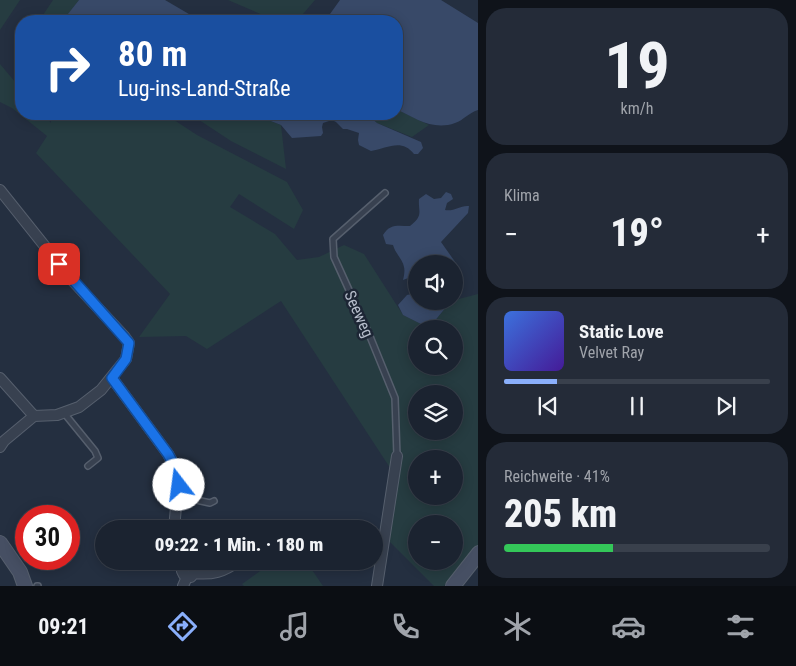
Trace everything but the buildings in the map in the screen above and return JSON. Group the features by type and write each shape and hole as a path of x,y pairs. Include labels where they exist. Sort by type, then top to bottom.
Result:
{"street":[{"path":"0,190 71,279 129,343 126,359 101,390 79,407 57,415 34,416 4,441 0,447"},
{"path":"0,378 34,416"},
{"path":"112,378 168,454 179,474 174,520"},
{"path":"377,586 397,456"},
{"path":"0,543 20,572 25,586"},
{"path":"453,586 476,556"},
{"path":"188,579 224,570"}],"lane":[{"name":"Seeweg","path":"385,193 333,238 334,257 369,334 395,398 397,456"},
{"path":"64,412 95,451 98,458 88,466"},
{"path":"178,496 210,503 214,500"}],"green space":[{"path":"0,0 20,0 0,30"},
{"path":"53,0 79,0 68,15 43,15"},
{"path":"228,0 315,0 302,15 263,15"},
{"path":"0,64 15,82 15,110 0,102"},
{"path":"403,112 429,125 412,137 374,120 403,120"},
{"path":"27,120 48,120 51,123 51,120 174,120 197,135 287,182 303,210 294,229 239,194 230,207 275,234 297,260 319,257 344,245 364,254 403,315 413,320 408,320 408,375 463,375 463,320 436,320 444,310 463,310 463,298 478,294 478,545 463,563 463,515 408,515 408,560 386,538 396,477 281,301 207,349 186,336 139,337 170,294 36,153 47,136"},
{"path":"199,120 268,120 281,125 286,169 231,141"},
{"path":"261,570 312,570 323,586 244,586 242,584"},
{"path":"418,570 457,570 444,586 434,586"}],"water":[{"path":"79,0 165,0 191,15 67,15"},
{"path":"340,0 441,0 478,23 478,110 455,123 447,125 424,122 403,112 403,15 329,15"},
{"path":"268,120 332,120 323,123 323,133 321,136 292,138 281,125"},
{"path":"332,120 374,120 421,142 423,148 418,154 414,154 404,146 399,145 371,151 359,145 359,133 343,129"},
{"path":"446,192 451,194 453,199 447,203 445,210 469,206 468,213 441,242 450,255 408,255 408,278 403,280 403,264 393,245 386,244 383,235 392,227 410,226 419,216 419,199 426,194 434,199 441,198"},
{"path":"407,295 408,310 444,310 436,320 413,320 403,315 398,305"}],"route":[{"path":"59,264 129,343 126,359 112,378 168,454 179,474 179,485"}]}
